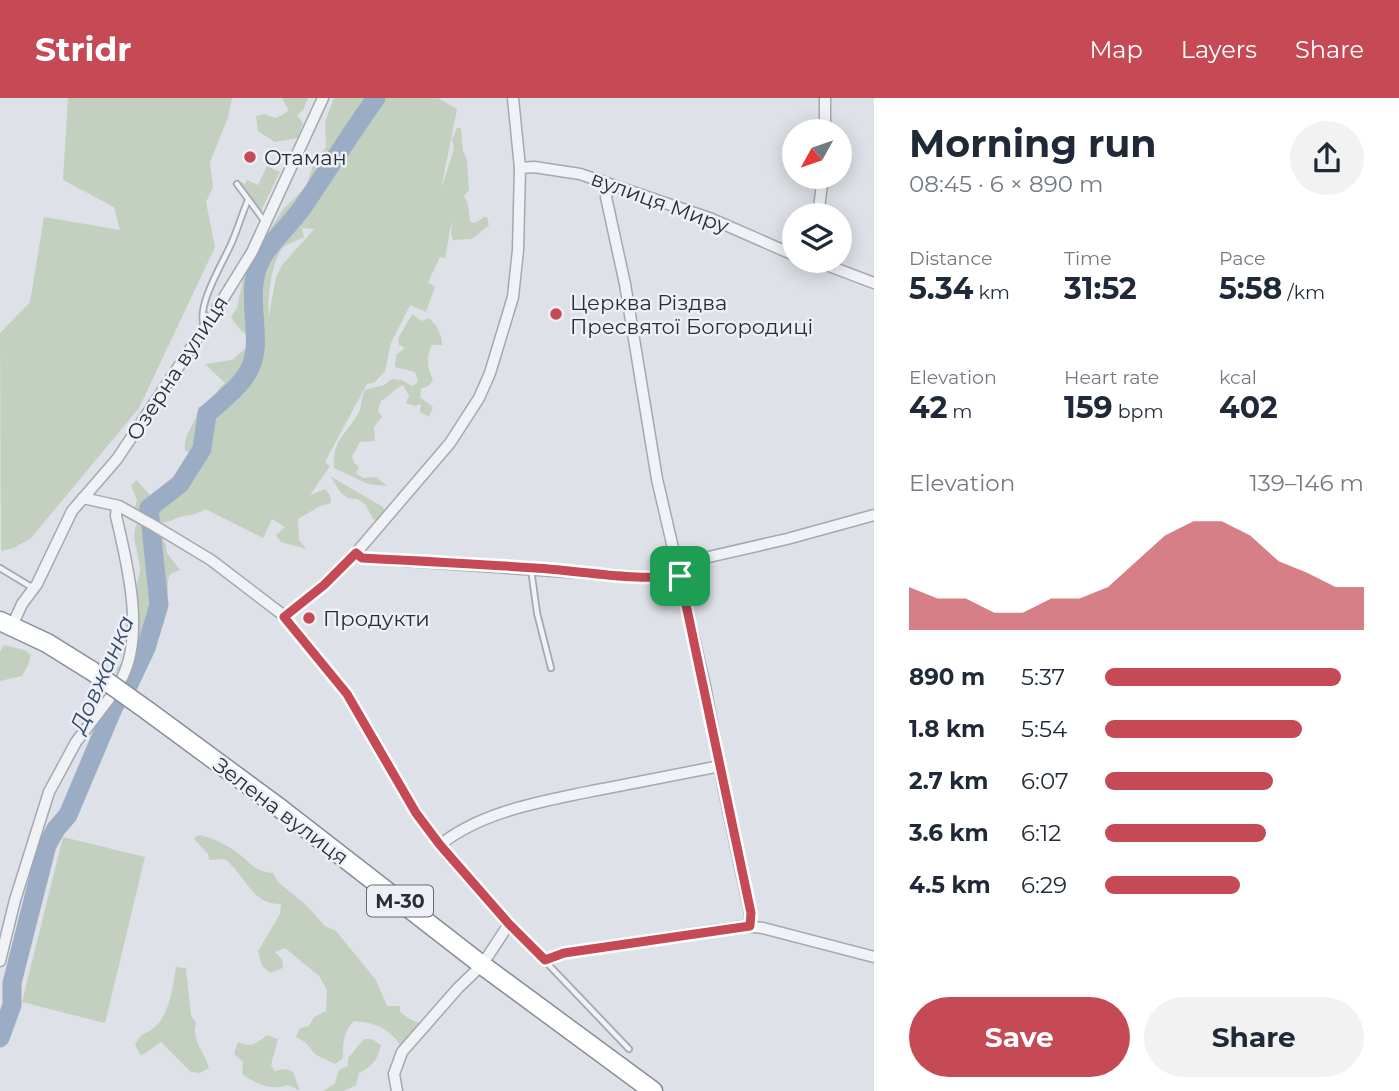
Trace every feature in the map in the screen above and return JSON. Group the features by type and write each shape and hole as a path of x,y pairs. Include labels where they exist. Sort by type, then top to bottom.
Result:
{"highway":[{"name":"Зелена вулиця","path":"5,626 47,643 148,711 281,809 482,965 653,1091"}],"street":[{"name":"Озерна вулиця","path":"5,626 33,588 72,511 117,459 205,328 251,251 323,98"},
{"path":"284,617 324,585 356,553 450,443 479,398 490,373 513,297 520,228 520,168 513,98"},
{"path":"825,98 825,119"},
{"name":"вулиця Миру","path":"520,168 534,167 580,174 712,219 782,250"},
{"path":"609,184 606,197 625,284 657,479 678,564 751,913 750,926"},
{"path":"848,273 874,283"},
{"path":"83,498 117,506 211,559 284,617 347,694 416,813 440,845 509,924 545,960 564,953 750,926 874,957"},
{"path":"117,506 116,516 130,587 132,617 132,645 122,678"},
{"path":"678,564 788,539 874,515"},
{"path":"356,553 362,558 657,578 680,576"},
{"path":"0,961 15,900 49,792 76,742 109,699"},
{"path":"440,845 462,830 525,806 631,782 720,766"},
{"path":"397,1091 394,1074 402,1052 482,965 509,924"}],"lane":[{"path":"237,184 265,222"},
{"path":"205,328 201,318 215,276 232,242 247,200"},
{"path":"0,568 33,588"},
{"path":"531,568 537,614 551,668"},
{"path":"545,960 629,1049"}],"green space":[{"path":"68,98 232,98 228,118 210,162 213,187 206,202 215,247 139,408 31,538 14,548 1,551 0,333 30,302 44,217 120,230 114,207 63,180"},
{"path":"282,98 308,98 303,110 297,115 303,123 298,138 275,142 258,131 256,116 264,114 276,118 289,111"},
{"path":"334,98 438,98 457,109 441,189 454,149 452,139 457,128 461,128 469,190 464,196 470,222 475,223 487,217 489,225 472,239 453,240 452,220 445,258 440,257 428,282 435,287 426,312 410,305 391,343 385,371 374,383 367,384 325,462 330,466 310,495 325,489 330,495 331,503 298,519 299,540 307,549 281,542 276,535 285,527 272,519 263,538 205,509 166,522 155,521 146,512 134,511 137,500 131,486 136,480 151,496 160,491 175,492 178,480 194,456 185,450 185,444 198,407 209,402 225,383 205,364 232,360 246,348 258,356 260,361 265,339 245,333 231,317 237,308 245,269 283,209 306,187 314,162 326,147 325,122","holes":["302,228 314,229 282,265 276,277 269,316 271,281 279,254 285,247 304,237"]},
{"path":"267,166 280,172 261,211 238,181 245,184 247,180 258,185"},
{"path":"412,314 422,321 428,318 431,320 441,337 442,345 432,345 430,349 428,362 433,379 430,385 421,389 420,397 433,407 429,417 420,412 421,404 415,406 406,403 409,396 403,385 381,401 378,411 382,417 374,427 375,441 360,442 352,456 359,467 356,473 363,478 376,477 387,486 368,484 334,468 335,450 359,412 365,390 384,385 392,379 402,380 412,386 418,382 415,372 395,367 396,355 405,348 399,345 398,339"},
{"path":"330,476 383,507 386,515 381,521 373,519 365,504 341,493"},
{"path":"138,522 161,536 167,553 180,570 170,574 166,602 156,606 153,612 158,623 151,643 150,662 139,678 127,679 117,673 117,668 132,649 137,630 136,597 140,564 135,533"},
{"path":"4,645 24,650 31,655 22,676 0,681 0,652"},
{"path":"198,835 221,843 256,868 273,873 278,882 307,906 325,926 336,931 376,980 387,1006 400,1006 400,1012 419,1023 401,1046 392,1035 381,1028 354,1021 346,1034 343,1058 335,1064 316,1055 305,1042 296,1037 300,1028 309,1026 314,1017 326,1011 327,990 319,976 285,948 275,952 282,959 283,968 270,973 262,966 258,951 280,914 281,904 263,900 225,859 209,860 208,854 194,839"},
{"path":"63,837 145,857 105,1023 22,1002"},
{"path":"176,967 186,968 191,1015 196,1023 195,1035 209,1068 200,1073 191,1072 161,1042 141,1056 135,1045 142,1035 155,1027 164,1014 170,999"},
{"path":"267,1035 278,1039 271,1065 274,1071 286,1069 293,1072 300,1091 288,1085 265,1085 242,1074 243,1062 234,1054 238,1042 253,1044"},
{"path":"364,1039 372,1039 381,1045 374,1062 359,1073 356,1085 344,1091 324,1091 335,1083 339,1070 348,1066 348,1058"}],"waterway":[{"name":"Довжанка","path":"0,1038 12,1005 12,983 47,845 68,815 114,706 129,684 146,648 159,605 149,508 180,484 202,449 207,414 248,372 255,346 254,287 262,258 302,208 376,98"}],"place":[{"name":"Отаман","path":"250,157"},
{"name":"Церква Різдва Пресвятої Богородиці","path":"556,314"},
{"name":"Продукти","path":"309,618"}],"route":[{"path":"356,553 362,558 621,576 680,576 751,913 750,926 564,953 545,960 509,924 440,845 416,813 347,694 284,617 324,585 356,553"}]}
